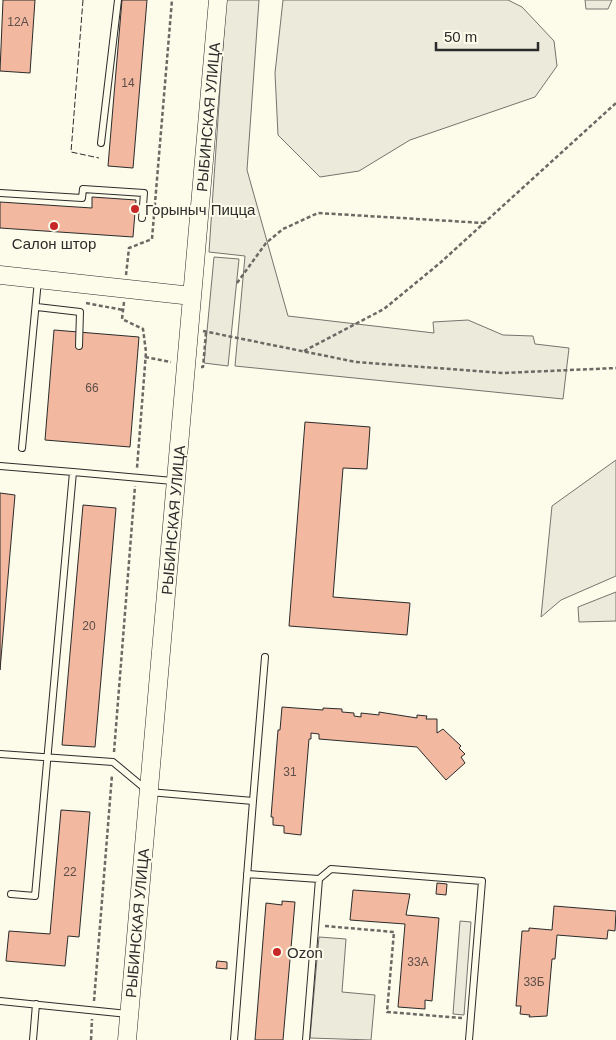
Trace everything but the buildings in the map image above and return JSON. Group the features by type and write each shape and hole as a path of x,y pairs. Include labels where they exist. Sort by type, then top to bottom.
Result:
{"main road":[{"name":"РЫБИНСКАЯ УЛИЦА","path":"128,1040 218,0"},
{"path":"0,275 192,296"}],"lane":[{"path":"101,143 118,0"},
{"path":"0,192 82,198 83,189 144,193 142,218"},
{"path":"22,448 37,307 38,280"},
{"path":"37,307 80,312 79,346"},
{"path":"0,466 177,482"},
{"path":"11,894 35,896 73,472"},
{"path":"234,1040 265,657"},
{"path":"0,754 113,762 149,792 253,800"},
{"path":"247,874 319,879 331,869 482,881 469,1040"},
{"path":"306,1040 319,879"},
{"path":"0,1001 129,1014"},
{"path":"34,1040 36,1004"}],"path":[{"path":"129,248 152,239 172,0"},
{"path":"303,351 384,308 440,263 616,103"},
{"path":"237,283 266,243 283,229 318,213 484,224"},
{"path":"91,1040 146,352 143,329 122,319"},
{"path":"190,328 356,362 503,373 616,368"},
{"path":"316,926 394,932 387,1012 471,1018"}],"shaded area":[{"path":"226,0 259,0 247,170 288,316 434,333 433,322 468,320 503,335 533,336 535,344 569,348 563,399 235,366 245,256 209,252"},
{"path":"283,0 508,0 522,7 554,41 557,66 535,97 410,140 359,171 320,177 278,135 275,73"},
{"path":"585,0 612,0 608,9 586,9"},
{"path":"214,257 239,259 228,366 204,363"},
{"path":"616,460 616,576 561,600 541,617 552,506"},
{"path":"616,592 616,621 579,622 578,607"},
{"path":"460,921 471,922 464,1015 453,1014"},
{"path":"319,937 346,939 342,992 375,995 371,1040 310,1038"}],"fence":[{"path":"83,0 71,152 99,158"}],"place":[{"name":"Горыныч Пицца","path":"135,209"},
{"name":"Салон штор","path":"54,226"},
{"name":"Ozon","path":"277,952"}]}
